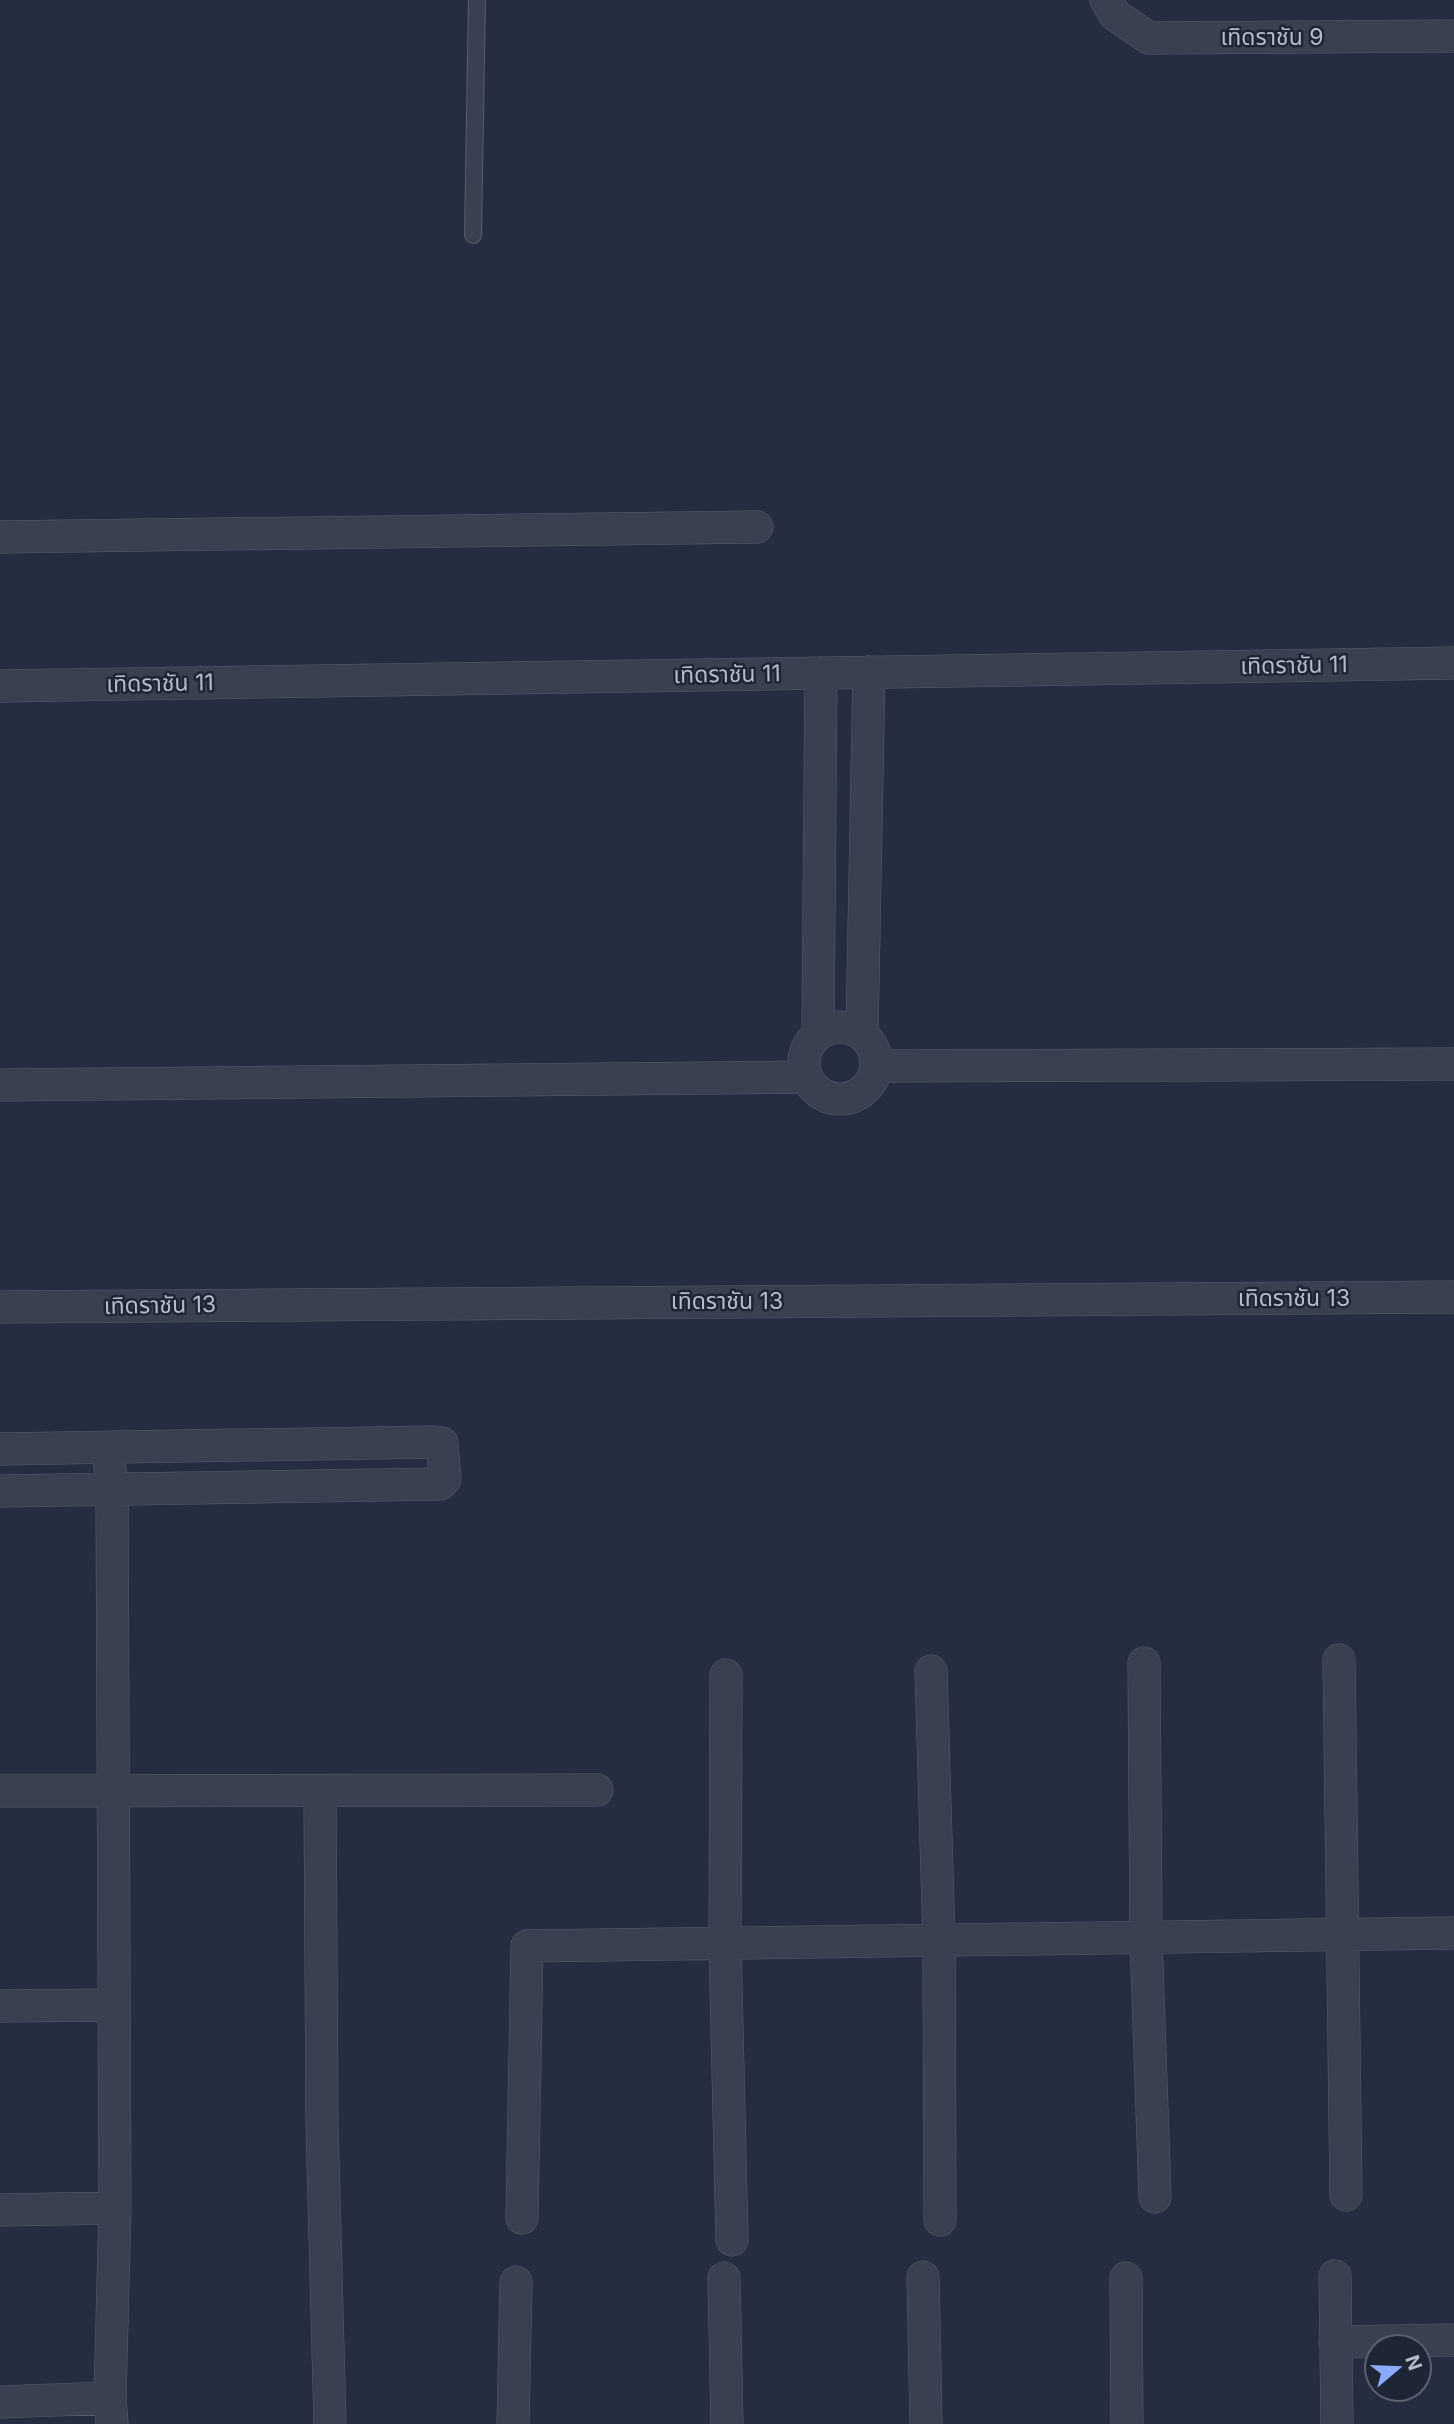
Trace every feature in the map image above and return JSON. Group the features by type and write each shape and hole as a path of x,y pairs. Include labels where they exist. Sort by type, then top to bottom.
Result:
{"street":[{"name":"เทิดราชัน 9","path":"1106,0 1115,15 1149,38 1454,36"},
{"path":"0,537 757,527"},
{"name":"เทิดราชัน 11","path":"0,686 1454,663"},
{"path":"862,1034 869,672"},
{"path":"818,1034 821,673"},
{"path":"840,1026 862,1034 870,1044 876,1066 867,1088 846,1099 834,1099 822,1095 813,1087 806,1077 804,1054 809,1043 818,1034 828,1028 840,1026"},
{"path":"876,1066 1454,1063"},
{"path":"0,1085 806,1077"},
{"name":"เทิดราชัน 13","path":"0,1307 1454,1297"},
{"path":"0,1449 435,1442 442,1443 445,1479 444,1483 440,1484 0,1491"},
{"path":"0,2402 111,2411 115,2208 112,1489 108,1448"},
{"path":"1339,1660 1346,2195"},
{"path":"1144,1662 1146,1937 1155,2197"},
{"path":"931,1671 939,1940 940,2220"},
{"path":"726,1675 724,1944 732,2239"},
{"path":"0,1791 597,1790"},
{"path":"320,1791 321,2124 330,2424"},
{"path":"522,2218 527,1946 1454,1933"},
{"path":"0,2006 114,2005"},
{"path":"0,2210 115,2208"},
{"path":"1335,2276 1337,2424"},
{"path":"923,2277 926,2424"},
{"path":"724,2278 727,2424"},
{"path":"1126,2278 1127,2424"},
{"path":"513,2424 516,2282"},
{"path":"1335,2342 1454,2340"}],"lane":[{"path":"473,236 477,0"}]}
